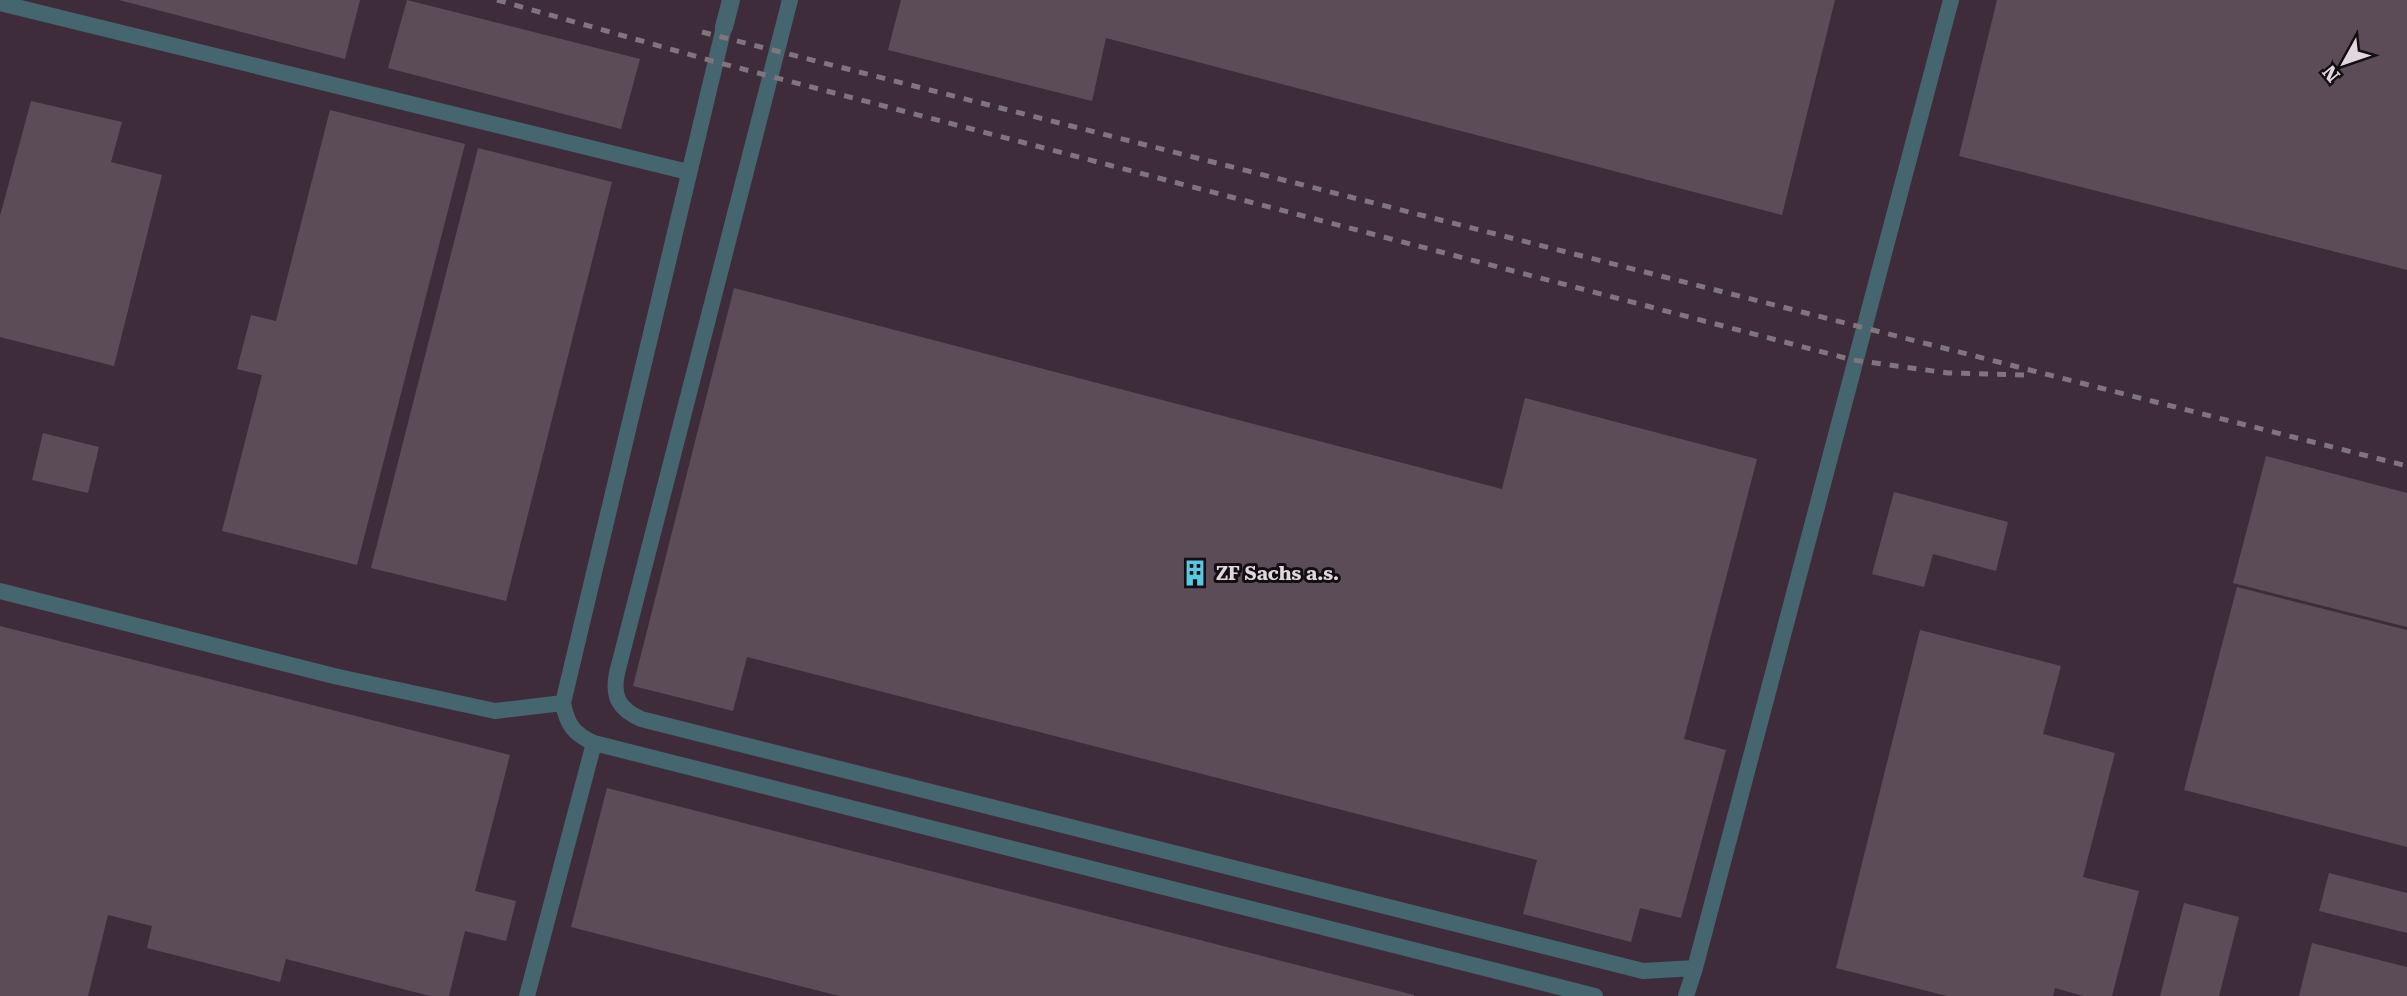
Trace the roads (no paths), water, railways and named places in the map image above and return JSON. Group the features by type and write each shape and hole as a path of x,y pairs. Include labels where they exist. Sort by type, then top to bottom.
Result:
{"street":[{"path":"724,27 731,0"}],"lane":[{"path":"790,0 617,673 614,688 617,700 625,712 655,722 1643,971 1695,968"},
{"path":"1686,996 1951,0"},
{"path":"0,3 688,172"},
{"path":"724,27 563,704 566,720 577,736 594,743 1595,996"},
{"path":"0,591 334,676 495,711 563,704"},
{"path":"527,996 594,743"}],"railway":[{"path":"497,0 716,62 1853,360 1948,373 2024,375"},
{"path":"702,32 2407,466"}],"place":[{"name":"ZF Sachs a.s.","path":"1195,573"}]}
